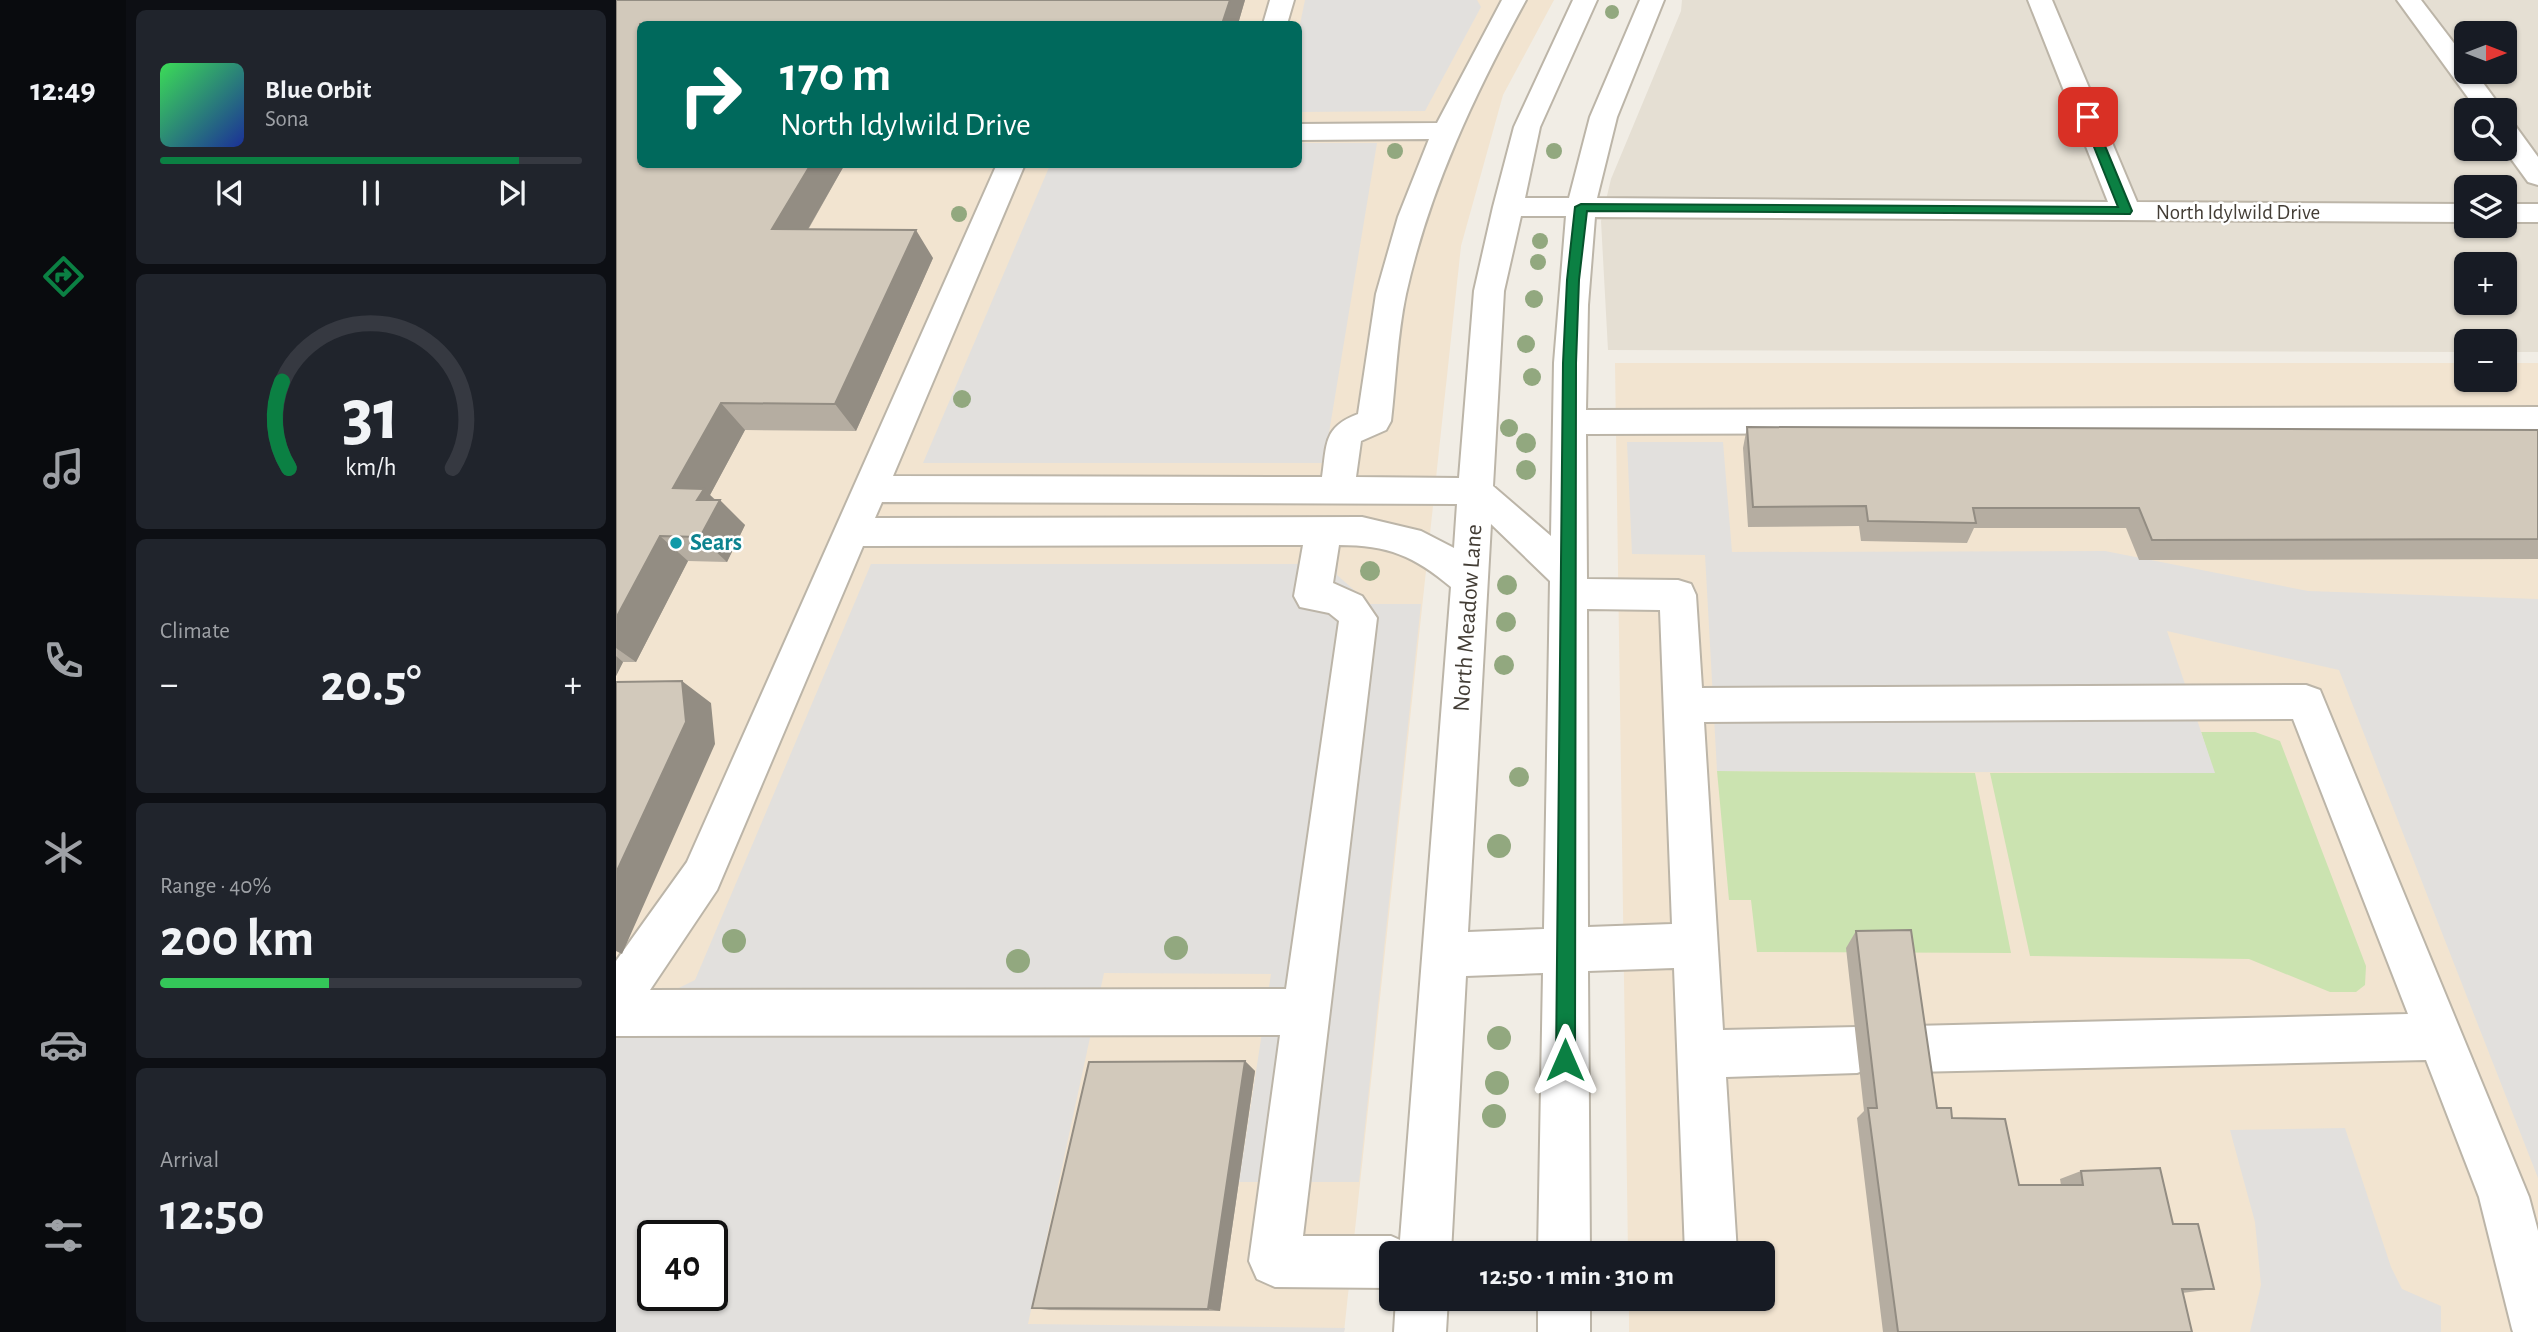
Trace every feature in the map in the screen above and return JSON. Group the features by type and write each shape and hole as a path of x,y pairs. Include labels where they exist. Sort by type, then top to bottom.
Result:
{"street":[{"path":"1276,21 1282,0"},
{"path":"1337,491 1345,436 1355,428 1374,421 1391,296 1404,251 1447,131 1484,51 1514,0"},
{"name":"North Meadow Lane","path":"1426,1241 1489,291 1527,127 1586,0"},
{"path":"1564,1241 1569,422 1573,280 1581,207 1598,134 1652,0"},
{"path":"2040,0 2126,211"},
{"path":"2409,0 2481,98"},
{"path":"1302,132 1447,131"},
{"path":"2517,148 2538,176"},
{"path":"616,1000 702,876 1009,168"},
{"name":"North Idylwild Drive","path":"1507,207 2454,213"},
{"path":"2517,213 2538,213"},
{"path":"1569,422 2538,419"},
{"path":"870,489 1476,491 1522,530 1568,585 1678,595 1710,1241"},
{"path":"1323,531 1313,596 1336,597 1350,605 1358,618 1275,1261 1379,1262"},
{"path":"852,532 1362,531 1400,537 1434,551 1470,582"},
{"path":"1683,705 2306,702 2504,1197 2538,1329"},
{"path":"1445,955 1696,945"},
{"path":"616,1013 1306,1012"},
{"path":"1913,1049 2440,1036"},
{"path":"1701,1054 1857,1051"},
{"path":"1420,1332 1421,1311"},
{"path":"1564,1311 1564,1332"}],"shaded area":[{"path":"616,0 1554,0 1503,95 1461,246 1344,1332 616,1332"},
{"path":"1305,0 1477,0 1481,7 1425,111 1302,112 1301,21"},
{"path":"1682,0 2538,0 2538,352 2517,352 2517,329 2454,329 2454,352 1608,350 1601,221 1611,179 1681,11"},
{"path":"1302,143 1377,143 1324,463 923,463 1049,168 1302,168"},
{"path":"1615,363 2454,363 2454,392 2517,392 2517,363 2538,363 2538,1332 1629,1332 1629,1311 1775,1311 1775,1241 1628,1241"},
{"path":"1627,442 1723,442 1732,552 2105,551 2308,591 2538,599 2538,1178 2339,670 2167,631 2215,773 1717,771 1705,555 1632,554"},
{"path":"871,564 1338,564 1337,575 1370,604 1421,604 1359,1182 1239,1182 1271,974 1104,973 1028,1324 1345,1328 1344,1332 616,1332 616,1019 695,980"},
{"path":"2345,1128 2391,1267 2402,1289 2441,1306 2441,1332 2250,1332 2261,1285 2255,1222 2230,1130"}],"green space":[{"path":"2201,732 2255,732 2280,741 2366,966 2365,985 2356,992 2330,992 2249,959 2030,956 1990,773 2214,773"},
{"path":"1717,771 1975,773 2011,953 1757,952 1751,900 1729,900"}],"building":[{"path":"616,0 1230,0 1223,21 637,21 637,168 809,168 772,229 916,230 835,404 721,403 673,488 704,489 697,500 720,500 700,537 660,536 616,618"},
{"path":"1747,427 2538,430 2538,539 2152,540 2139,508 1973,508 1976,523 1868,521 1866,506 1753,507"},
{"path":"682,681 686,722 616,873 616,682"},
{"path":"1911,930 1937,1108 1951,1108 1952,1118 2005,1119 2019,1185 2083,1185 2081,1171 2160,1168 2173,1224 2198,1224 2214,1289 2182,1289 2192,1332 1898,1332 1868,1108 1877,1108 1856,931"},
{"path":"1245,1061 1208,1309 1032,1308 1089,1062"}],"place":[{"name":"Sears","path":"676,543"}],"route":[{"path":"1565,1060 1570,363 1573,280 1581,207 2126,211 2088,117"}]}
